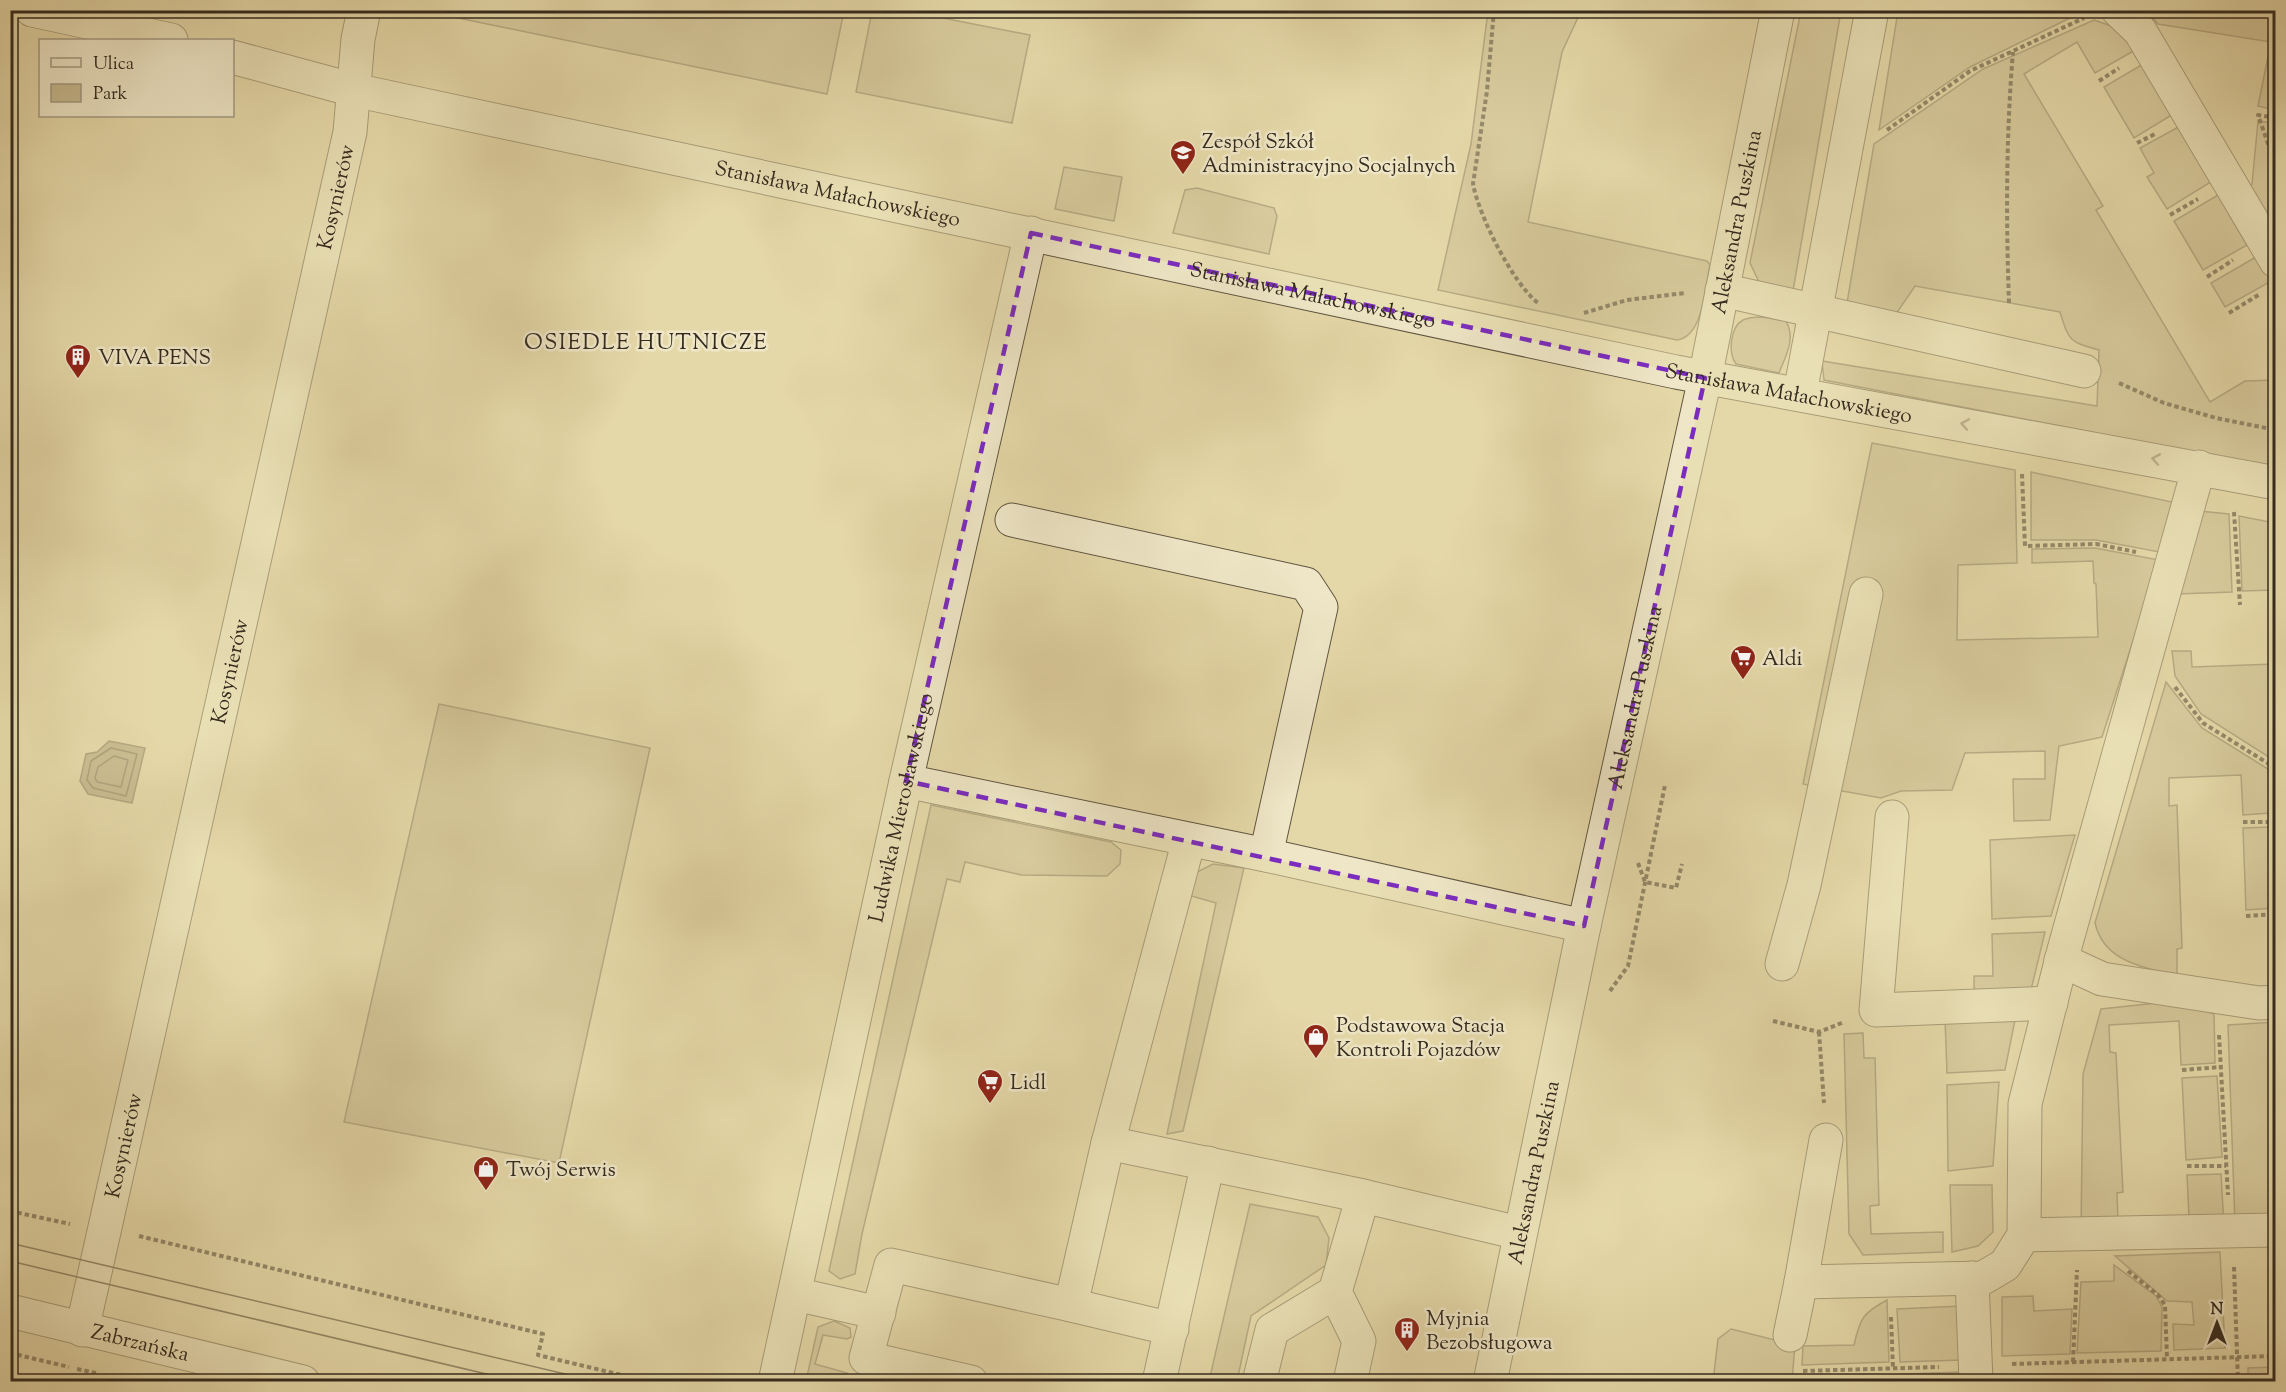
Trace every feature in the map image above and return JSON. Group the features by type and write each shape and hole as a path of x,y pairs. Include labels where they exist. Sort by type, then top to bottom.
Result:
{"street":[{"path":"32,10 166,39"},
{"name":"Kosynierów","path":"82,1330 350,132 357,39 364,10"},
{"name":"Aleksandra Puszkina","path":"1491,1382 1519,1233 1584,926 1705,378 1778,10"},
{"path":"1800,393 1872,10"},
{"path":"2105,13 2140,31 2271,275"},
{"name":"Stanisława Małachowskiego","path":"234,58 354,90 1705,378 1800,393 2276,483"},
{"name":"Ludwika Mierosławskiego","path":"775,1382 906,781 1031,233"},
{"path":"1722,290 2084,370"},
{"path":"1801,1282 1983,1278 2005,1265 2024,1235 2025,1104 2061,960 2199,467"},
{"path":"1012,520 1306,584 1322,607 1266,855"},
{"path":"1782,964 1804,885 1866,594"},
{"path":"906,781 1266,855 1584,926"},
{"path":"1892,817 1876,1010 2051,1003"},
{"path":"1071,1305 1108,1143 1189,840"},
{"path":"2061,960 2102,979 2259,1003 2276,1002"},
{"path":"1790,1335 1826,1140"},
{"path":"1108,1143 1363,1196 1519,1233"},
{"path":"1159,1382 1208,1163"},
{"path":"1350,1382 1359,1341 1335,1292 1363,1196"},
{"path":"2024,1235 2232,1246 2276,1230"},
{"path":"971,1382 866,1358 891,1265 1172,1329"},
{"path":"1972,1278 1975,1374"},
{"path":"1259,1382 1272,1330 1335,1292"},
{"path":"795,1294 879,1313"},
{"name":"Zabrzańska","path":"10,1311 303,1382"}],"path":[{"path":"1494,10 1487,91 1473,184 1476,199 1520,285 1542,305"},
{"path":"1841,174 1879,136 1970,71 2105,13"},
{"path":"2009,303 2008,136 2013,52"},
{"path":"2276,118 2258,115 2276,167"},
{"path":"2229,313 2271,275"},
{"path":"1575,315 1627,300 1722,290"},
{"path":"2084,370 2164,403 2216,418 2276,430"},
{"path":"2022,464 2025,546 2096,544 2173,560"},
{"path":"2190,499 2234,505 2240,605"},
{"path":"2147,655 2204,723 2274,767 2276,800"},
{"path":"1645,882 1665,785"},
{"path":"2243,822 2276,822"},
{"path":"1637,856 1645,882"},
{"path":"1645,882 1676,888 1683,864"},
{"path":"2246,916 2276,914"},
{"path":"1773,1021 1819,1032 1876,1010"},
{"path":"2219,1031 2238,1382"},
{"path":"1819,1032 1826,1140"},
{"path":"2182,1070 2221,1067"},
{"path":"2187,1166 2226,1166"},
{"path":"10,1211 74,1226"},
{"path":"136,1235 543,1334 538,1355 651,1382"},
{"path":"2073,1362 2078,1265"},
{"path":"1889,1280 1893,1368"},
{"path":"2158,1295 2165,1305 2167,1359"},
{"path":"1790,1335 1799,1339 1800,1372 1893,1368 1975,1374 2073,1362 2276,1356"}],"highlighted area":[{"path":"1031,233 1705,378 1584,926 906,781"}],"green space":[{"path":"449,10 844,11 827,94 448,16"},
{"path":"2044,10 2076,15 1970,67 1879,130 1898,11"},
{"path":"2257,10 2275,14 2275,110 2258,106 2271,42 2158,24 2153,18 2176,11"},
{"path":"872,11 907,11 1030,35 1012,123 856,92"},
{"path":"1488,11 1581,11 1562,52 1528,222 1707,261 1710,265 1698,321 1686,337 1677,340 1438,290 1471,144"},
{"path":"1801,11 1841,11 1793,291 1759,282 1750,263"},
{"path":"2094,20 2114,27 2137,49 2095,73 2077,42 2024,74 2103,206 2096,210 2210,402 2245,381 2275,380 2275,468 1824,380 1822,361 2097,406 2099,350 2072,339 2068,335 2060,312 1915,286 1896,314 1847,303 1874,144 1983,69"},
{"path":"2143,64 2175,113 2134,138 2104,87"},
{"path":"2258,121 2275,123 2275,231 2238,194 2252,184"},
{"path":"2182,125 2214,180 2167,209 2147,177 2154,173 2140,148"},
{"path":"1064,167 1122,177 1114,221 1055,209"},
{"path":"1197,188 1274,208 1277,216 1269,254 1173,233 1185,190"},
{"path":"2218,195 2247,245 2203,270 2174,221"},
{"path":"2261,254 2275,279 2225,307 2211,283"},
{"path":"1763,317 1786,321 1789,328 1789,347 1779,373 1736,364 1733,359 1731,347 1735,328 1748,318"},
{"path":"1872,443 2015,470 2017,563 1958,565 1957,640 2098,637 2093,561 2032,563 2032,549 2095,548 2159,560 2102,737 2059,746 2050,820 2014,821 2013,779 2045,779 2045,751 1965,753 1952,790 1901,791 1881,798 1803,784"},
{"path":"2031,472 2172,502 2159,552 2096,540 2031,540"},
{"path":"2199,511 2229,514 2232,592 2177,594"},
{"path":"2239,516 2275,523 2275,590 2242,591"},
{"path":"2172,651 2191,651 2192,667 2275,664 2275,761 2201,714 2175,676"},
{"path":"2166,682 2202,728 2268,769 2271,813 2243,815 2241,775 2169,778 2169,806 2177,805 2182,948 2177,949 2177,976 2138,966 2116,955 2100,936 2095,923"},
{"path":"439,704 650,748 559,1163 344,1122"},
{"path":"931,805 1111,842 1121,850 1120,864 1107,876 1021,875 965,862 960,882 947,879 862,1234 855,1274 840,1279 829,1271"},
{"path":"2272,827 2275,908 2246,910 2243,828"},
{"path":"2075,835 2051,916 1992,919 1990,840"},
{"path":"1213,864 1244,868 1183,1131 1167,1134 1216,903 1188,895 1197,872"},
{"path":"2045,932 2031,990 1978,992 1974,988 1974,976 1993,976 1992,934"},
{"path":"2175,1001 2214,1014 2215,1063 2181,1065 2179,1021 2109,1025 2110,1052 2116,1053 2123,1192 2117,1193 2118,1221 2189,1217 2187,1175 2221,1174 2224,1227 2081,1232 2083,1074 2101,1009"},
{"path":"2016,1015 2005,1070 1947,1073 1945,1019"},
{"path":"2275,1022 2275,1223 2235,1224 2228,1025"},
{"path":"1863,1033 1864,1058 1875,1058 1879,1205 1870,1206 1871,1234 1943,1232 1943,1252 1863,1255 1849,1234 1844,1034"},
{"path":"2217,1076 2222,1157 2186,1160 2182,1078"},
{"path":"1999,1082 1993,1166 1948,1171 1947,1085"},
{"path":"1950,1185 1992,1185 1993,1232 1978,1246 1952,1252"},
{"path":"1250,1204 1318,1217 1329,1238 1326,1265 1251,1316 1237,1381 1209,1381"},
{"path":"2220,1252 2225,1348 2174,1350 2173,1324 2194,1325 2192,1302 2167,1301 2115,1256"},
{"path":"2114,1265 2156,1296 2162,1307 2161,1351 2077,1353 2081,1282 2114,1281"},
{"path":"2033,1296 2034,1311 2072,1309 2070,1354 2002,1356 2002,1297"},
{"path":"1887,1300 1889,1362 1802,1365 1803,1346 1854,1345 1858,1328 1864,1317"},
{"path":"1962,1306 1963,1360 1900,1362 1897,1309"},
{"path":"834,1321 850,1328 851,1337 847,1339 823,1335 815,1364 847,1373 846,1381 806,1381 818,1327"},
{"path":"1731,1329 1795,1345 1792,1381 1713,1382 1718,1339"},
{"path":"2275,1367 2275,1381 2248,1381 2248,1368"},
{"path":"1964,1372 1965,1381 1902,1381 1902,1374"}],"water":[{"path":"109,741 145,748 132,803 88,794 80,781 86,754 97,752"}],"tram line":[{"path":"10,1243 599,1382"},
{"path":"10,1261 520,1382"}],"place":[{"name":"Zespół Szkół Administracyjno Socjalnych","path":"1183,176"},
{"name":"VIVA PENS","path":"78,380"},
{"name":"Aldi","path":"1743,681"},
{"name":"Podstawowa Stacja Kontroli Pojazdów","path":"1316,1060"},
{"name":"Lidl","path":"990,1105"},
{"name":"Twój Serwis","path":"486,1192"},
{"name":"Myjnia Bezobsługowa","path":"1407,1353"}],"district":[{"name":"OSIEDLE HUTNICZE","path":"646,341"}]}
